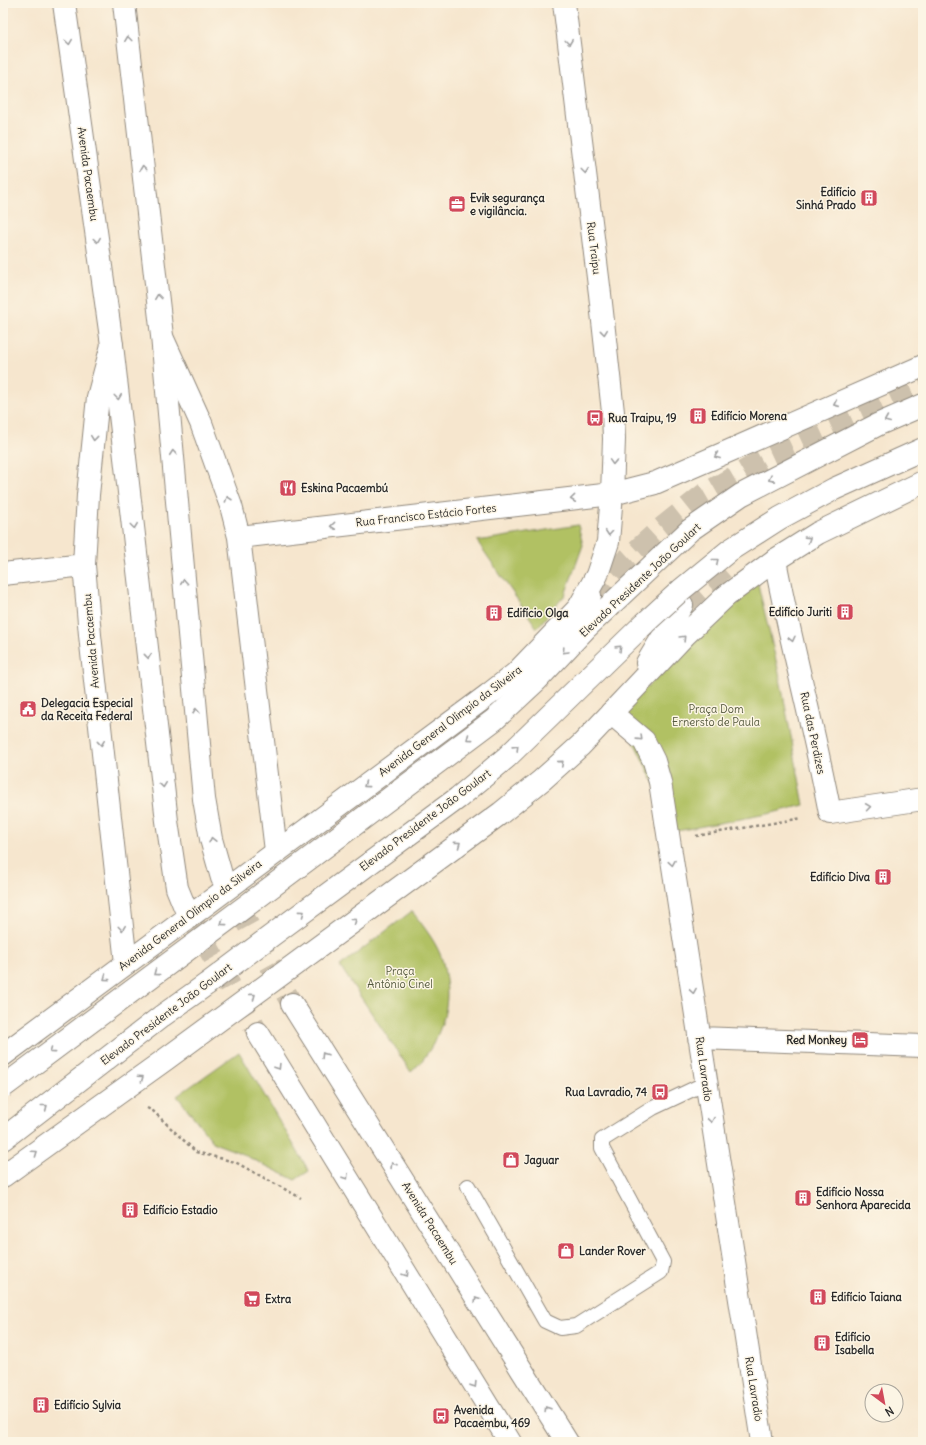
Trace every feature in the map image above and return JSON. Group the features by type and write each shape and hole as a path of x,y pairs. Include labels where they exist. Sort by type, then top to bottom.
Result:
{"main road":[{"name":"Avenida Pacaembu","path":"64,3 112,345 167,820 177,888 186,910"},
{"path":"124,3 162,336 204,799 211,839 222,878"},
{"name":"Rua Traipu","path":"564,3 613,412 614,439 612,494"},
{"path":"162,336 201,423 231,506 239,537 276,851"},
{"name":"Avenida Pacaembu","path":"112,345 98,398 88,495 84,565 91,651 126,963"},
{"path":"612,494 655,483 923,366"},
{"name":"Elevado Presidente João Goulart","path":"3,1087 494,720 536,681 586,628 690,530 741,495 879,424 923,405"},
{"name":"Elevado Presidente João Goulart","path":"3,1139 162,1016 458,798 507,757 681,590 730,550 780,518 834,489 923,450"},
{"path":"3,1176 166,1060 542,780 581,745 686,634 726,596 775,560 818,533 923,482"},
{"name":"Rua Francisco Estácio Fortes","path":"239,537 612,494"},
{"name":"Avenida General Olímpio da Silveira","path":"3,1055 515,674 584,602 597,575 608,542 612,494"},
{"name":"Rua das Perdizes","path":"775,560 820,760 830,813"},
{"path":"3,574 84,565"},
{"path":"628,696 682,605"},
{"name":"Rua Lavradio","path":"611,713 644,741 654,761 660,782 762,1442"},
{"path":"830,813 923,799"},
{"name":"Avenida Pacaembu","path":"292,1004 567,1442"},
{"path":"258,1033 510,1442"},
{"path":"699,1038 923,1046"}],"lane":[{"path":"468,1186 545,1321 560,1328 576,1326 660,1272 663,1262 602,1148 602,1140 653,1108 706,1083"}],"path":[{"path":"669,841 830,813"},
{"path":"141,1106 153,1111 196,1152 235,1162 301,1198"}],"green space":[{"path":"578,525 583,545 565,595 537,628 477,541"},
{"name":"Praça Dom Ernersto de Paula","path":"757,580 779,673 804,805 772,813 677,831 620,713"},
{"name":"Praça Antônio Cinel","path":"412,911 430,936 441,956 447,986 447,994 441,1026 432,1047 419,1065 411,1072 340,966"},
{"path":"239,1052 309,1171 295,1180 238,1152 214,1143 177,1096"}],"tunnel":[{"path":"590,596 659,530 703,495 770,456 923,385"},
{"path":"682,605 726,566"},
{"path":"222,878 292,1004"},
{"path":"186,910 258,1033"}],"place":[{"name":"Edifício Sinhá Prado","path":"869,198"},
{"name":"Evik segurança e vigilância.","path":"457,204"},
{"name":"Edifício Morena","path":"698,416"},
{"name":"Rua Traipu, 19","path":"595,418"},
{"name":"Eskina Pacaembú","path":"288,488"},
{"name":"Edifício Juriti","path":"845,612"},
{"name":"Edifício Olga","path":"494,613"},
{"name":"Delegacia Especial da Receita Federal","path":"28,709"},
{"name":"Edifício Diva","path":"883,877"},
{"name":"Red Monkey","path":"860,1040"},
{"name":"Rua Lavradio, 74","path":"660,1092"},
{"name":"Jaguar","path":"511,1160"},
{"name":"Edifício Nossa Senhora Aparecida","path":"803,1198"},
{"name":"Edifício Estadio","path":"130,1210"},
{"name":"Lander Rover","path":"566,1251"},
{"name":"Edifício Taiana","path":"818,1297"},
{"name":"Extra","path":"252,1299"},
{"name":"Edifício Isabella","path":"822,1343"},
{"name":"Edifício Sylvia","path":"41,1405"},
{"name":"Avenida Pacaembu, 469","path":"441,1416"}]}
